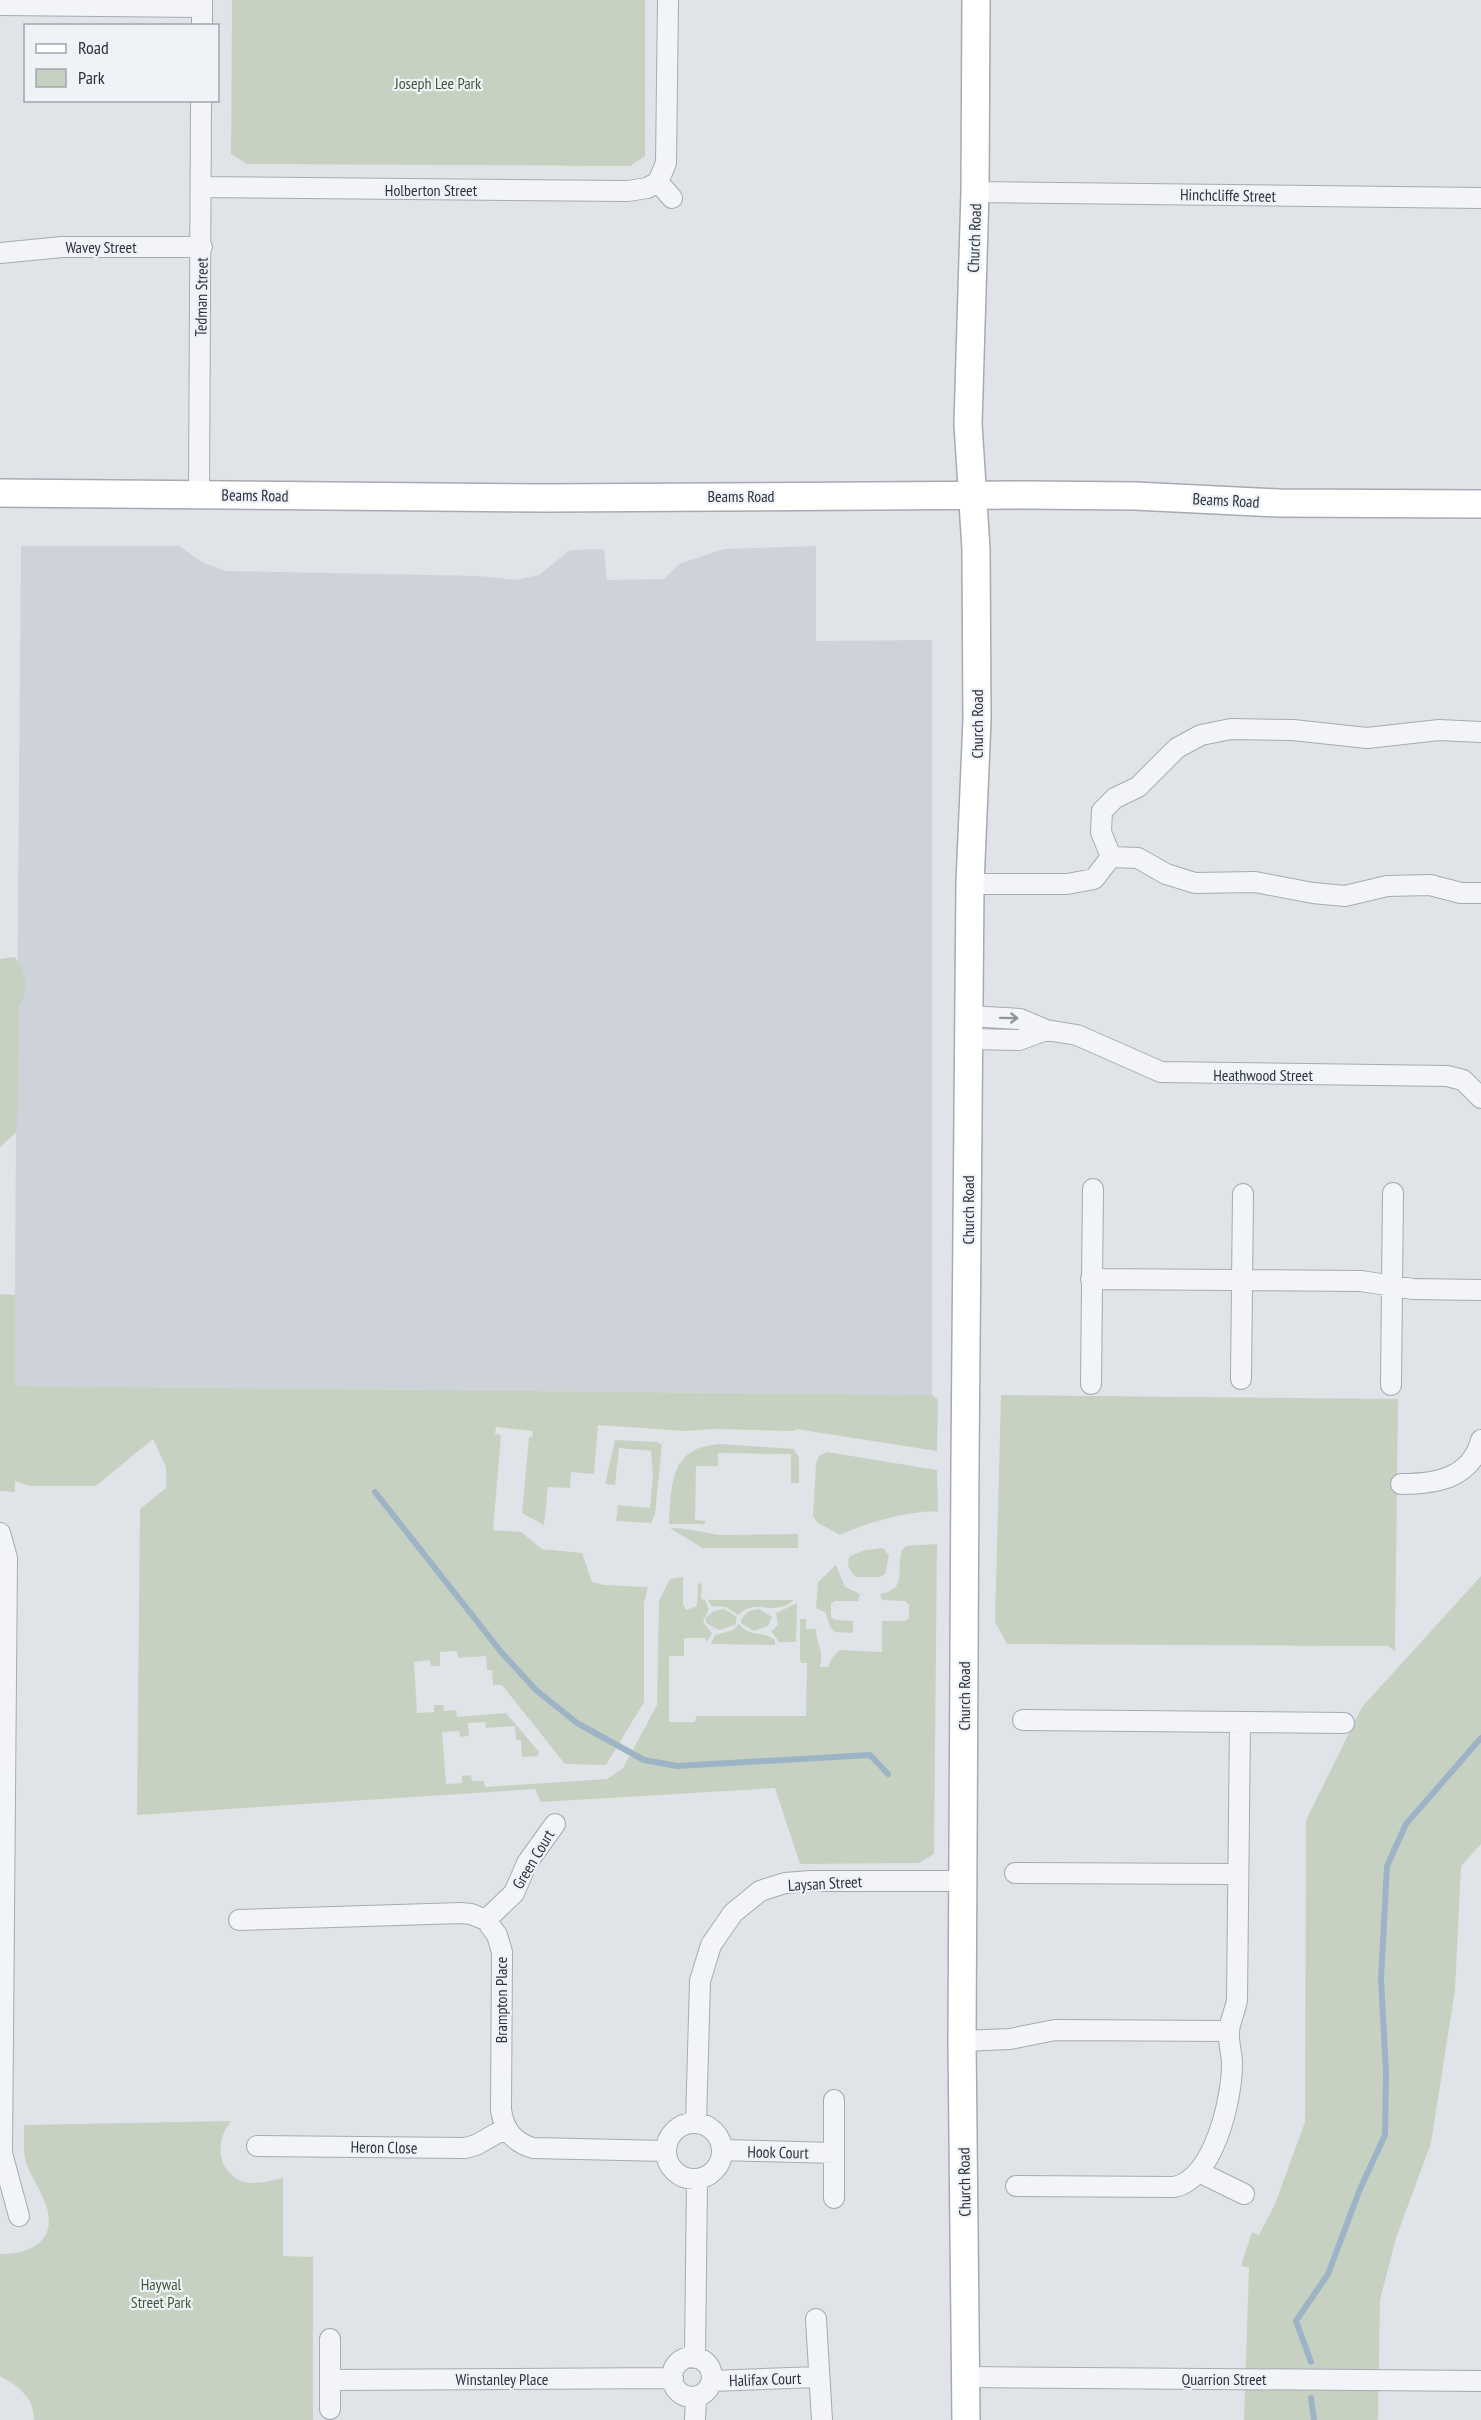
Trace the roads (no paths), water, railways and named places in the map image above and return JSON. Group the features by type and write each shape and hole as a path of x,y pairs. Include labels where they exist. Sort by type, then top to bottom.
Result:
{"street":[{"path":"668,0 666,163 658,182 672,198"},
{"name":"Church Road","path":"966,2420 962,2041 970,884 976,760 976,549 968,424 975,192 976,0"},
{"path":"0,5 202,11"},
{"name":"Tedman Street","path":"199,494 201,102"},
{"name":"Holberton Street","path":"201,188 628,191 647,188 658,182"},
{"name":"Hinchcliffe Street","path":"975,192 1481,198"},
{"name":"Wavey Street","path":"0,253 62,247 202,247"},
{"name":"Beams Road","path":"0,493 545,498 1135,496 1279,503 1481,504"},
{"path":"1111,857 1101,832 1102,811 1114,798 1138,787 1177,748 1201,735 1231,729 1293,730 1367,738 1439,730 1481,732"},
{"path":"970,884 1067,884 1094,879 1111,857"},
{"path":"1111,857 1138,858 1166,874 1195,883 1255,882 1313,893 1345,896 1387,886 1430,885 1461,893 1481,893"},
{"name":"Heathwood Street","path":"969,1028 1019,1040 1047,1030 1077,1035 1161,1072 1447,1076 1463,1080 1480,1094"},
{"path":"1091,1384 1093,1189"},
{"path":"1391,1385 1393,1193"},
{"path":"1241,1379 1243,1194"},
{"path":"1091,1279 1361,1281 1413,1289 1481,1290"},
{"path":"1401,1484 1435,1483 1455,1475 1474,1456 1481,1440"},
{"path":"0,1533 7,1558 1,2145 3,2162 19,2216"},
{"path":"1023,1720 1344,1723"},
{"path":"1016,2186 1174,2187 1188,2182 1199,2172 1228,2108 1232,2065 1229,2031 1237,2000 1240,1722"},
{"name":"Green Court","path":"486,1920 514,1893 534,1852 555,1824"},
{"path":"1015,1873 1237,1874"},
{"name":"Laysan Street","path":"696,2123 700,1981 711,1945 733,1913 760,1891 785,1883 964,1881"},
{"path":"239,1920 461,1913 486,1920"},
{"name":"Brampton Place","path":"486,1920 497,1935 502,1952 501,2101 506,2128"},
{"path":"962,2041 1010,2039 1047,2030 1229,2031"},
{"path":"834,2100 834,2198"},
{"path":"696,2123 705,2124 718,2134 722,2150 718,2166 705,2176 697,2178 679,2174 672,2168 666,2151 672,2134 679,2127 696,2123"},
{"path":"506,2128 516,2141 533,2148 666,2151"},
{"name":"Heron Close","path":"257,2146 465,2148 476,2145 506,2128"},
{"name":"Hook Court","path":"722,2150 834,2153"},
{"path":"1199,2172 1244,2194"},
{"path":"695,2358 697,2178"},
{"name":"Halifax Court","path":"816,2319 822,2420"},
{"path":"330,2339 330,2409"},
{"path":"695,2358 710,2368 712,2381 706,2391 696,2397 689,2397 677,2390 673,2378 679,2363 695,2358"},
{"name":"Halifax Court","path":"712,2381 818,2376"},
{"name":"Quarrion Street","path":"966,2377 1481,2381"},
{"name":"Winstanley Place","path":"331,2380 673,2378"},
{"path":"695,2420 696,2397"}],"waterway":[{"path":"375,1492 502,1653 536,1690 577,1723 644,1760 677,1766 870,1755 888,1774"},
{"path":"1311,2362 1296,2321 1328,2274 1360,2189 1385,2135 1386,2072 1381,1979 1387,1866 1406,1824 1481,1738"},
{"path":"1311,2398 1314,2420"}],"park label":[{"name":"Joseph Lee Park","path":"438,83"},
{"name":"Haywal Street Park","path":"161,2293"}]}
